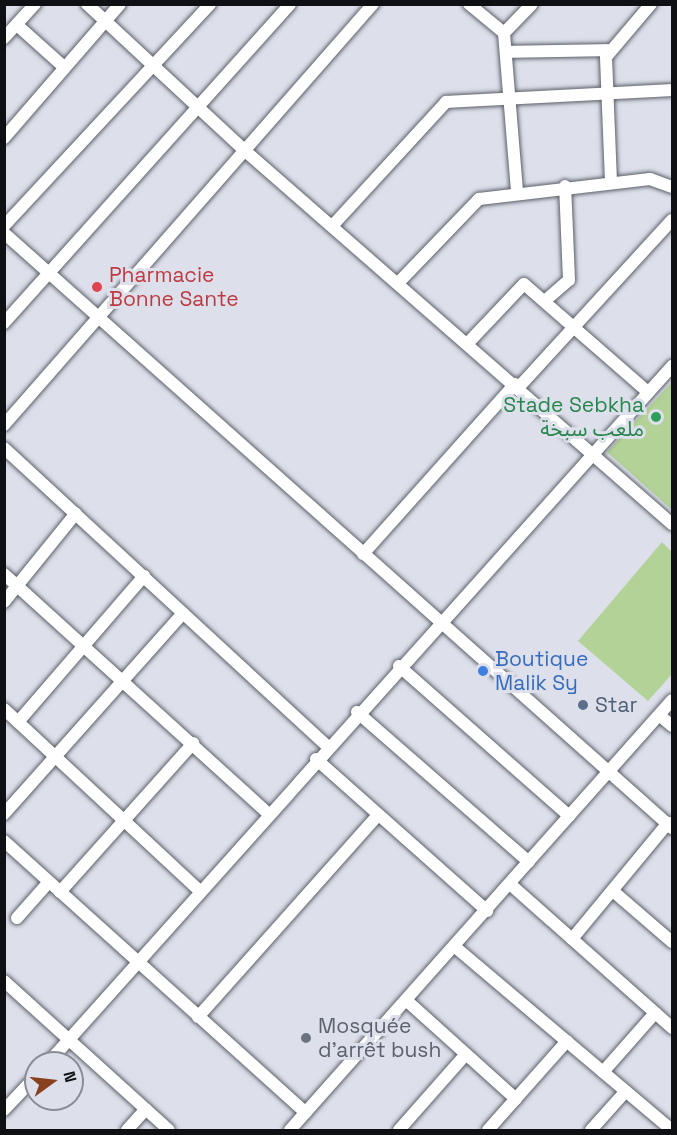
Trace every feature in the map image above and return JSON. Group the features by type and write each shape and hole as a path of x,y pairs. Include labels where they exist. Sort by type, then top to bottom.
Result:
{"street":[{"path":"4,38 35,4"},
{"path":"87,4 243,149 400,281 672,524"},
{"path":"4,138 120,4"},
{"path":"4,226 155,68 210,4"},
{"path":"4,322 290,4"},
{"path":"4,425 243,149 373,4"},
{"path":"469,4 504,33 517,192"},
{"path":"504,33 532,4"},
{"path":"611,182 604,94 609,50 651,4"},
{"path":"17,25 64,67"},
{"path":"506,52 609,50"},
{"path":"334,224 445,103 672,90"},
{"path":"400,281 475,202 517,192 650,179 672,187"},
{"path":"546,299 569,280 565,186"},
{"path":"363,554 672,220"},
{"path":"4,232 47,274 670,826 572,939"},
{"path":"468,343 518,286 530,285 576,324 648,392"},
{"path":"59,1051 439,620 672,366"},
{"path":"4,448 327,746"},
{"path":"4,602 76,513"},
{"path":"4,574 268,813"},
{"path":"18,722 82,645 144,576"},
{"path":"4,814 183,613"},
{"path":"399,666 569,816"},
{"path":"290,1131 672,700"},
{"path":"4,709 199,890"},
{"path":"357,712 529,862"},
{"path":"659,715 672,726"},
{"path":"60,892 193,743"},
{"path":"316,759 487,911"},
{"path":"198,1017 378,815"},
{"path":"4,841 306,1113"},
{"path":"17,918 49,882"},
{"path":"510,884 672,1028"},
{"path":"614,892 672,942"},
{"path":"454,946 672,1130"},
{"path":"4,981 169,1131"},
{"path":"406,1000 516,1099"},
{"path":"603,1072 655,1013"},
{"path":"488,1131 567,1041"},
{"path":"399,1131 466,1054"},
{"path":"4,1110 24,1089"},
{"path":"591,1131 626,1091"},
{"path":"127,1131 146,1109"}],"green space":[{"name":"Stade Sebkha ملعب سبخة","path":"672,382 672,510 607,452"},
{"path":"662,542 672,552 672,674 648,701 578,641"}],"place":[{"name":"Pharmacie Bonne Sante","path":"97,287"},
{"name":"Stade Sebkha ملعب سبخة","path":"656,417"},
{"name":"Boutique Malik Sy","path":"483,671"},
{"name":"Star","path":"583,705"},
{"name":"Mosquée d'arrêt bush","path":"306,1038"}]}
